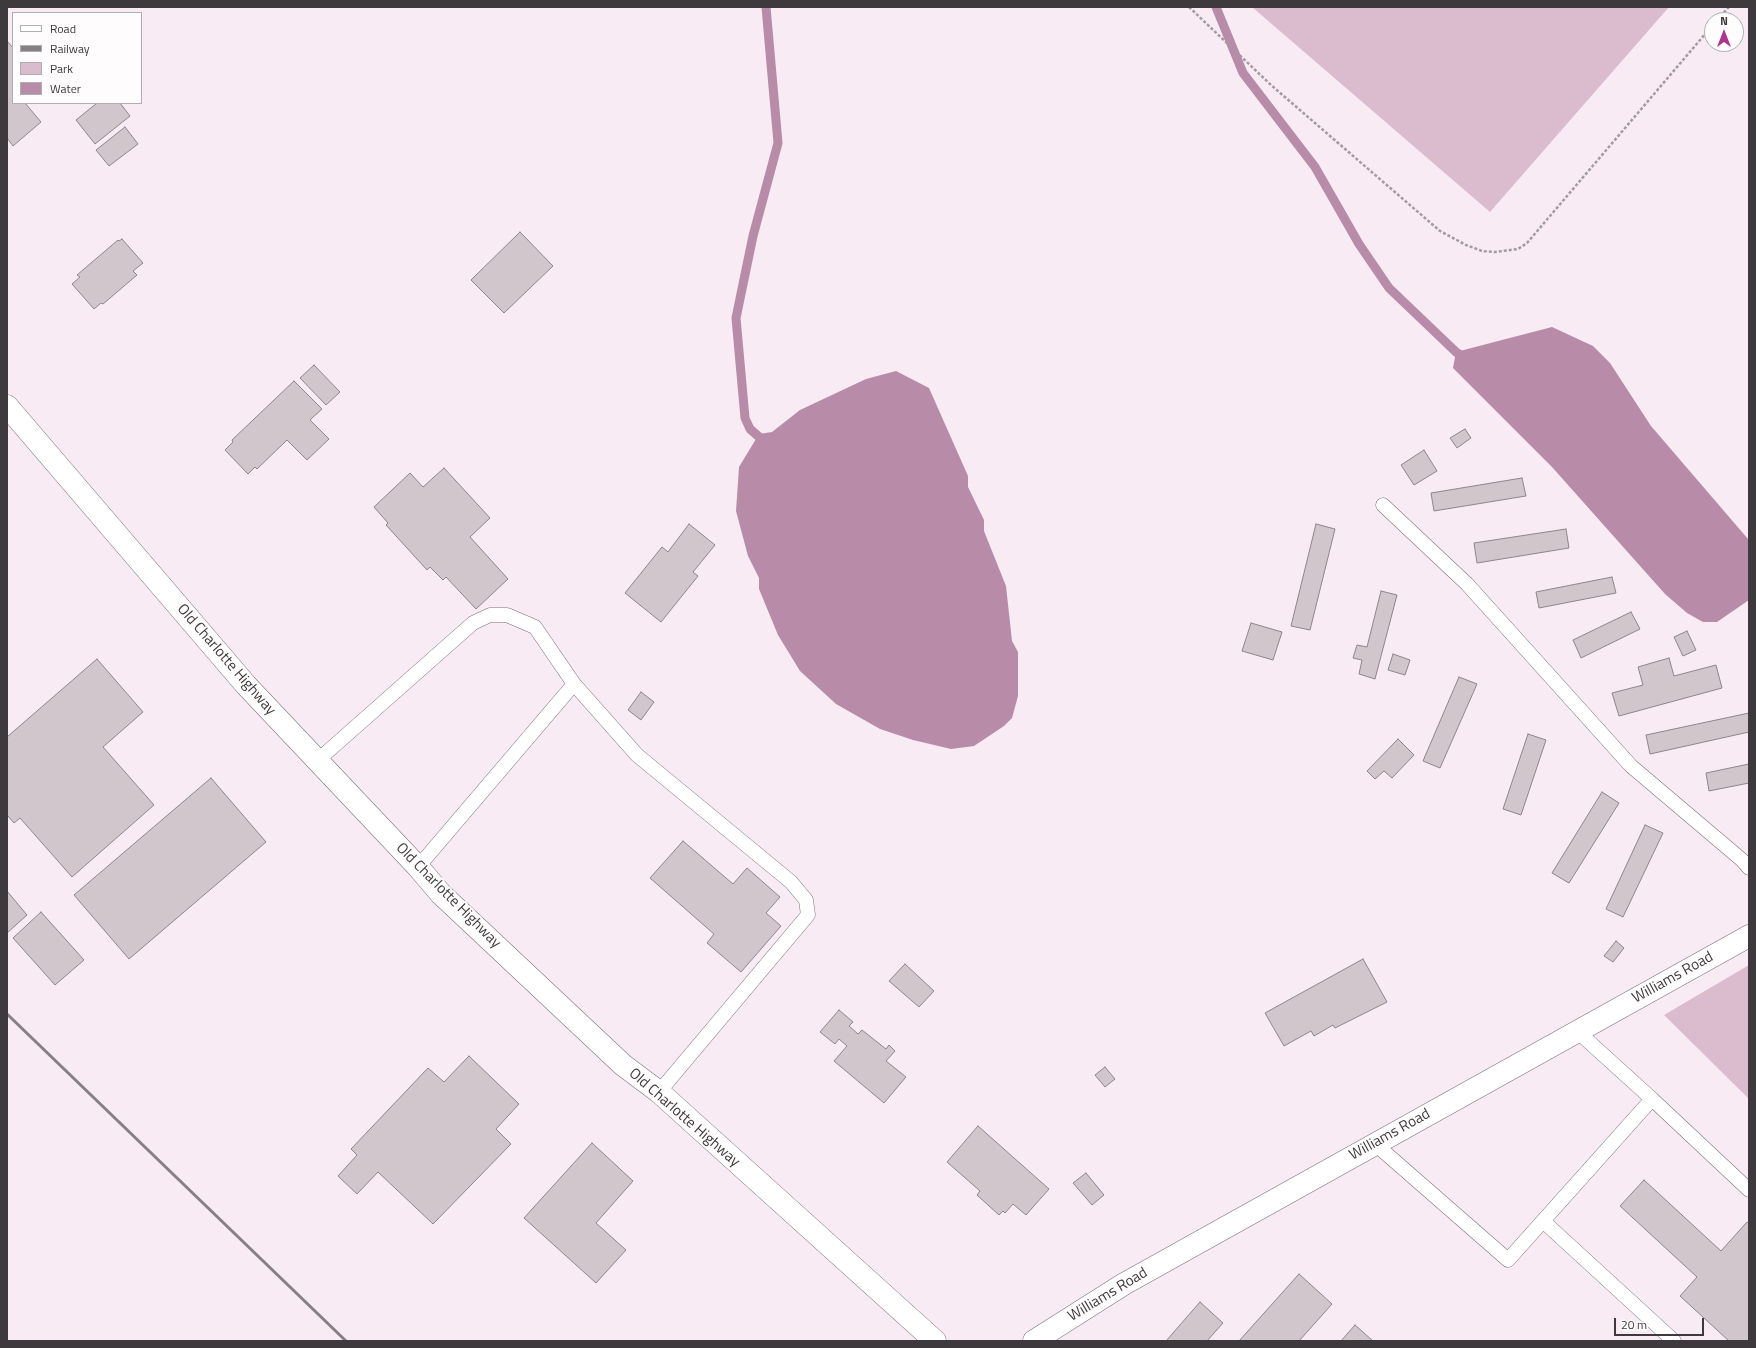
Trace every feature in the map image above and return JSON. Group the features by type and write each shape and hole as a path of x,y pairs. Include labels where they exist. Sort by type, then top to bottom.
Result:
{"main road":[{"name":"Old Charlotte Highway","path":"7,406 246,685 418,867 441,894 623,1065 659,1092 935,1341"},
{"name":"Williams Road","path":"1034,1341 1124,1284 1749,936"}],"lane":[{"path":"1383,505 1467,584 1631,766 1742,860 1749,868"},
{"path":"317,761 473,623 490,615 508,615 535,627 574,684 637,755 791,882 806,900 808,915 659,1092"},
{"path":"418,867 574,684"},
{"path":"1577,1031 1749,1190"},
{"path":"1374,1144 1508,1260 1652,1099"},
{"path":"1543,1221 1674,1341"}],"path":[{"path":"1189,7 1271,85 1440,231 1466,245 1482,251 1495,252 1518,249 1527,243 1704,35"}],"green space":[{"path":"1252,7 1669,7 1490,212"},
{"path":"1749,965 1749,1099 1664,1015"}],"water":[{"path":"1552,327 1593,346 1610,363 1651,426 1748,539 1749,600 1717,622 1703,622 1687,613 1665,594 1552,467 1453,368 1456,352"},
{"path":"896,371 929,388 968,476 968,487 984,520 984,531 1006,586 1012,641 1018,652 1018,696 1012,718 1004,726 974,746 951,749 913,740 880,729 836,704 800,671 778,635 759,589 759,578 748,556 736,511 739,467 759,434 772,432 800,410 866,379"}],"building":[{"path":"7,41 12,47 12,104 26,104 41,122 13,146 7,138"},
{"path":"96,104 121,104 130,116 95,144 76,120"},
{"path":"125,127 138,144 109,166 96,150"},
{"path":"520,232 553,266 504,313 471,280"},
{"path":"122,239 143,263 133,271 137,275 103,304 101,303 94,309 72,284 80,277 77,275 118,240 119,241"},
{"path":"314,365 340,392 326,405 300,378"},
{"path":"294,381 322,409 310,420 329,439 307,460 287,440 257,469 255,467 248,474 225,450 233,442 232,440"},
{"path":"1465,429 1471,438 1457,448 1450,438"},
{"path":"1424,450 1437,471 1414,485 1401,465"},
{"path":"444,468 490,518 470,537 508,579 476,609 446,577 443,580 430,567 427,570 386,525 388,523 374,507 410,473 423,487"},
{"path":"1522,478 1526,496 1434,511 1431,493"},
{"path":"689,524 715,545 693,572 698,576 661,622 625,593 662,547 668,552"},
{"path":"1316,524 1335,529 1310,630 1291,626"},
{"path":"1566,529 1569,548 1477,563 1474,543"},
{"path":"1612,577 1616,593 1539,608 1536,592"},
{"path":"1381,591 1397,595 1375,679 1359,674 1362,660 1353,658 1357,645 1367,647"},
{"path":"1631,612 1640,629 1581,658 1573,640"},
{"path":"1251,623 1282,632 1273,660 1242,651"},
{"path":"1687,631 1696,650 1683,656 1674,637"},
{"path":"1393,654 1410,660 1405,675 1388,670"},
{"path":"1669,658 1674,676 1716,665 1722,688 1619,716 1612,693 1643,685 1638,667"},
{"path":"97,659 143,712 103,747 154,805 72,877 20,818 14,823 7,815 7,737"},
{"path":"1459,677 1477,684 1440,768 1423,761"},
{"path":"641,692 654,702 641,720 628,710"},
{"path":"1749,713 1749,732 1650,754 1646,735"},
{"path":"1528,734 1546,740 1521,815 1503,809"},
{"path":"1398,739 1414,755 1392,778 1384,771 1375,779 1367,771"},
{"path":"1749,764 1749,783 1709,791 1706,773"},
{"path":"211,778 266,842 129,959 74,895"},
{"path":"1602,792 1619,803 1569,883 1552,873"},
{"path":"1645,825 1663,833 1623,917 1606,909"},
{"path":"683,841 733,884 747,868 780,897 766,913 781,926 741,972 707,943 714,934 650,878"},
{"path":"7,891 27,915 7,933"},
{"path":"41,912 84,960 55,985 13,938"},
{"path":"1616,941 1624,948 1613,962 1604,956"},
{"path":"1363,959 1387,1002 1335,1028 1333,1025 1314,1036 1311,1031 1284,1046 1265,1013"},
{"path":"905,964 934,991 919,1007 889,981"},
{"path":"839,1010 853,1022 849,1026 858,1034 862,1030 886,1049 889,1045 895,1051 886,1061 906,1077 884,1103 834,1061 847,1046 839,1039 835,1044 820,1032"},
{"path":"469,1056 519,1104 496,1129 511,1144 433,1224 378,1172 357,1194 338,1176 357,1155 351,1149 428,1068 444,1082"},
{"path":"1105,1067 1115,1079 1105,1087 1095,1075"},
{"path":"978,1126 1049,1189 1026,1215 1013,1204 1005,1213 1003,1211 999,1215 977,1195 980,1191 947,1162"},
{"path":"592,1143 633,1181 596,1223 626,1250 596,1283 524,1218"},
{"path":"1086,1173 1104,1195 1092,1205 1073,1183"},
{"path":"1644,1180 1721,1251 1747,1222 1749,1223 1749,1341 1729,1341 1680,1296 1697,1277 1620,1206"},
{"path":"1299,1274 1332,1304 1299,1341 1239,1341"},
{"path":"1200,1302 1223,1323 1207,1341 1166,1341"},
{"path":"1355,1325 1373,1341 1341,1341"}],"waterway":[{"path":"766,7 778,143 753,236 736,318 745,418 750,429 766,443"},
{"path":"1216,7 1243,73 1315,167 1359,244 1389,288 1456,352 1466,359"}],"railway":[{"path":"7,1014 346,1341"}]}
